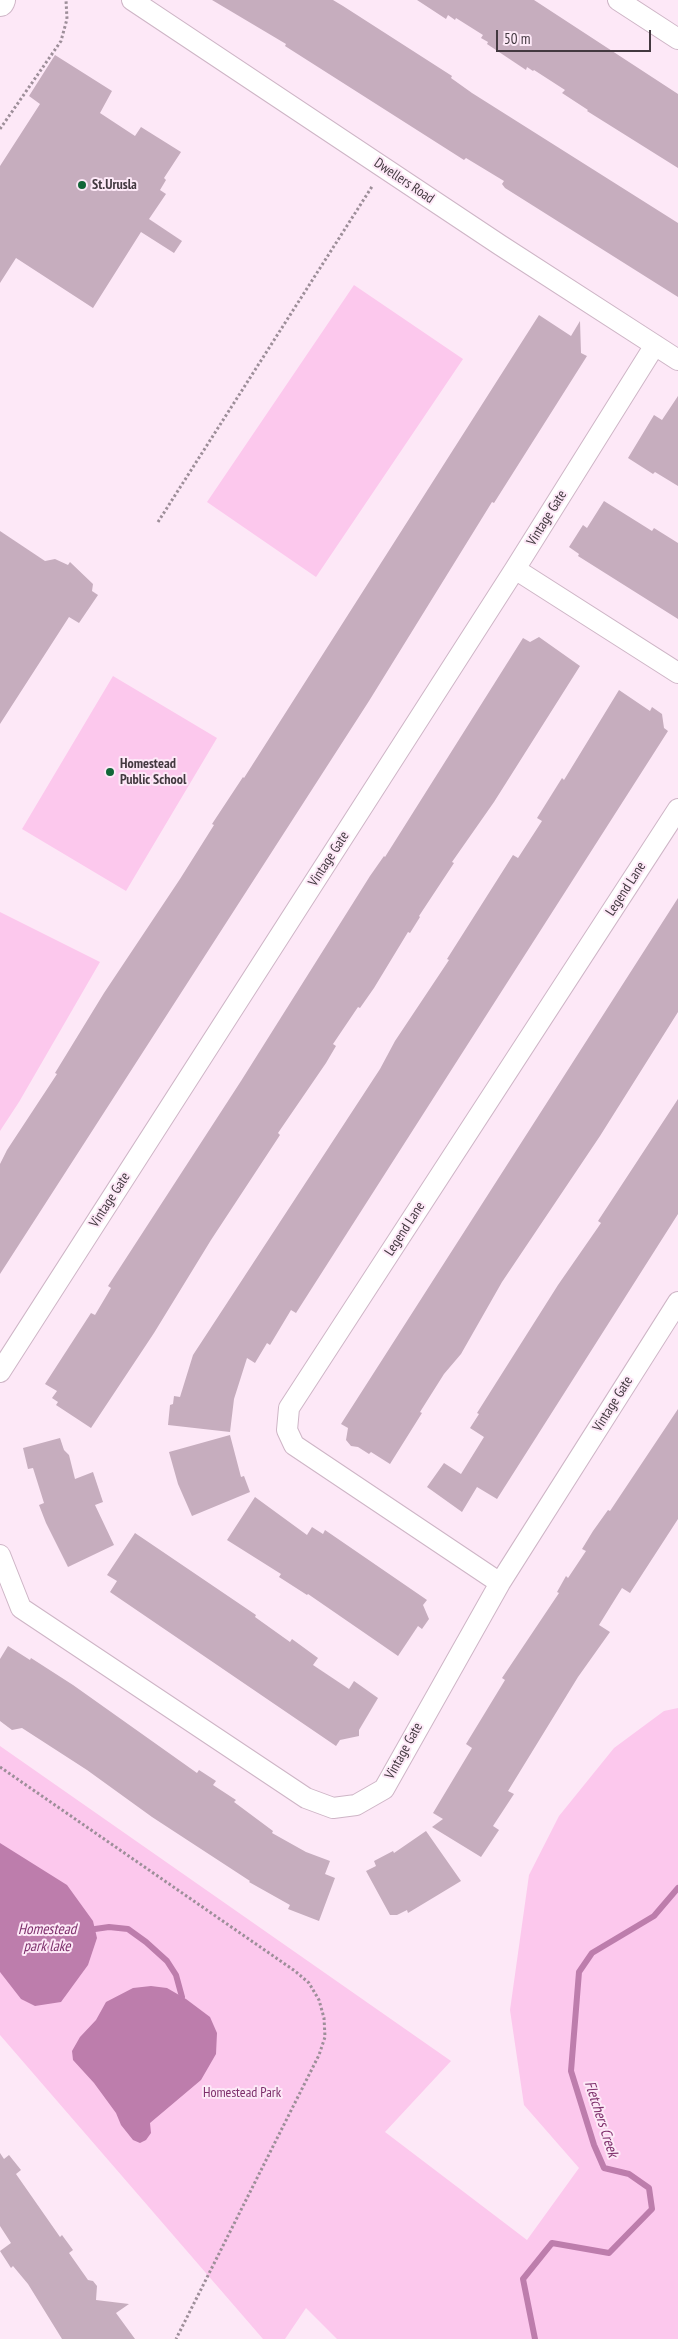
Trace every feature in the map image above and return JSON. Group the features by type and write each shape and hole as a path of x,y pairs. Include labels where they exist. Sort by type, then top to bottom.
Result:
{"street":[{"name":"Dwellers Road","path":"132,0 678,360"},
{"path":"618,0 678,39"},
{"name":"Vintage Gate","path":"0,1372 515,569 655,345"},
{"path":"515,569 678,674"},
{"name":"Legend Lane","path":"500,1583 294,1446 287,1430 289,1408 678,809"},
{"name":"Vintage Gate","path":"0,1555 21,1608 306,1798 333,1808 356,1804 384,1788 500,1583 678,1302"}],"path":[{"path":"0,129 61,40 67,19 66,0"},
{"path":"158,522 376,180"},
{"path":"0,1767 295,1970 309,1983 319,2000 324,2018 324,2037 319,2056 176,2339"}],"green space":[{"path":"354,285 463,359 316,577 207,502"},
{"path":"113,676 217,738 126,891 22,829"},
{"path":"0,912 100,962 19,1102 0,1131"},
{"name":"Homestead Park","path":"678,1708 678,2339 337,2339 306,2308 285,2339 263,2339 0,2035 0,1746 451,2061 385,2132 527,2240 579,2168 524,2105 510,2010 529,1875 559,1816 614,1748 664,1711"}],"water":[{"name":"Homestead park lake","path":"0,1843 67,1885 93,1921 97,1938 88,1965 61,2002 35,2006 21,1999 0,1972"},
{"path":"151,1986 167,1988 186,1999 210,2017 217,2033 216,2054 201,2080 150,2123 151,2133 146,2140 140,2143 133,2140 121,2125 116,2113 94,2083 73,2060 72,2051 80,2037 96,2020 106,2002 133,1988"}],"building":[{"path":"212,0 333,0 343,6 452,76 451,78 472,93 678,223 678,297 505,188 502,184 504,181 466,158 464,160 285,46 286,44"},
{"path":"417,0 534,0 678,94 678,168 587,111 562,93 565,90 534,70 527,67 526,70 487,44 488,42 481,38 483,35 456,18 455,20 448,15 446,19"},
{"name":"St.Urusla","path":"55,55 112,91 100,113 135,136 141,127 181,152 164,178 166,180 160,190 166,194 149,219 182,241 174,253 141,232 93,308 16,258 0,283 0,166 40,104 29,96"},
{"path":"539,315 571,336 580,321 581,353 587,356 494,503 492,502 369,701 0,1274 0,1164 7,1150 57,1074 55,1073 104,993 180,879 214,825 212,824 244,778"},
{"path":"678,396 678,486 655,472 653,474 628,458 654,415 662,420"},
{"path":"604,501 652,531 654,528 678,543 678,619 578,556 579,554 569,547 583,525 587,528"},
{"path":"0,531 45,561 55,559 68,565 70,562 93,584 92,591 98,595 79,623 69,617 0,724"},
{"path":"539,637 580,666 494,802 452,862 454,863 410,933 408,932 374,988 360,1008 358,1007 333,1044 336,1046 326,1063 278,1133 280,1135 91,1428 56,1405 58,1402 52,1398 57,1391 45,1384 91,1313 95,1315 111,1288 108,1286 241,1081 370,876 385,857 523,638 530,642"},
{"path":"619,690 650,711 652,707 662,714 664,728 668,731 296,1313 291,1310 270,1345 267,1343 255,1363 247,1358 234,1399 230,1432 168,1425 170,1405 173,1404 174,1396 180,1397 193,1355 380,1069 395,1041 449,960 447,959 513,855 518,858 542,821 537,818 562,778 564,780"},
{"path":"678,898 678,1012 600,1136 502,1282 461,1354 444,1374 390,1464 371,1452 369,1454 358,1447 351,1446 346,1440 348,1428 341,1424"},
{"path":"678,1099 678,1214 497,1499 477,1487 462,1512 427,1487 444,1463 461,1474 484,1437 470,1428 479,1414 477,1413 558,1285 601,1223 598,1221"},
{"path":"678,1409 678,1519 630,1593 622,1588 599,1625 610,1632 578,1677 508,1791 514,1794 493,1826 499,1830 481,1857 432,1827 443,1819 433,1813 472,1748 466,1744 505,1680 502,1678 559,1593 557,1592 566,1576 568,1578 586,1551 582,1549 593,1531 608,1510 610,1511"},
{"path":"230,1435 241,1477 244,1476 250,1492 192,1516 178,1484 169,1452"},
{"path":"60,1438 64,1450 69,1455 75,1479 93,1472 103,1502 95,1505 114,1545 68,1567 39,1505 44,1503 33,1468 28,1469 23,1448"},
{"path":"255,1497 307,1535 312,1527 323,1534 325,1530 427,1600 423,1605 429,1619 422,1629 418,1626 398,1656 308,1594 279,1577 281,1574 227,1540"},
{"path":"135,1533 256,1615 255,1617 290,1642 292,1639 318,1658 313,1665 349,1689 354,1681 378,1698 359,1730 359,1736 340,1740 336,1746 110,1592 117,1581 107,1575"},
{"path":"8,1646 30,1660 31,1658 73,1685 197,1773 199,1770 216,1781 213,1785 236,1800 234,1802 273,1831 272,1833 306,1852 330,1861 325,1874 335,1878 319,1921 288,1909 290,1905 249,1882 152,1817 87,1770 22,1728 12,1730 0,1721 0,1659"},
{"path":"426,1831 461,1881 408,1913 407,1910 397,1915 390,1915 366,1871 376,1866 374,1861 393,1851 394,1853"},
{"path":"0,2153 4,2159 9,2155 21,2170 16,2174 60,2237 62,2235 73,2250 69,2253 88,2280 93,2281 97,2286 96,2300 129,2304 116,2313 135,2339 62,2339 28,2284 13,2266 11,2268 0,2251 11,2243 0,2226"}],"waterway":[{"name":"Fletchers Creek","path":"535,2339 523,2279 552,2243 609,2253 652,2209 649,2188 629,2174 604,2168 594,2145 571,2071 579,1972 592,1953 654,1916 678,1888"},
{"path":"95,1929 109,1927 128,1929 146,1942 167,1961 176,1975 182,1997"}],"place":[{"name":"St.Urusla","path":"82,185"},
{"name":"Homestead Public School","path":"110,772"}]}
